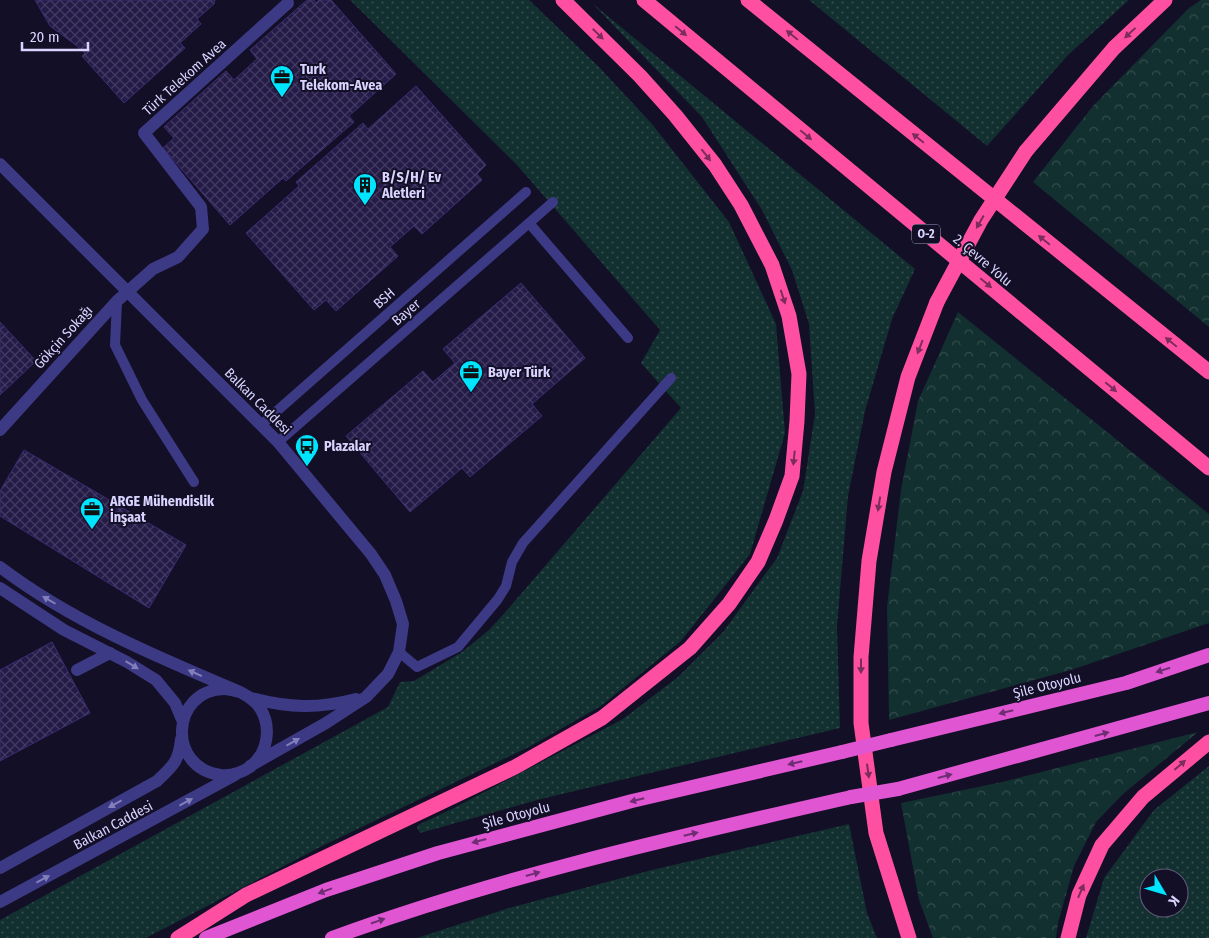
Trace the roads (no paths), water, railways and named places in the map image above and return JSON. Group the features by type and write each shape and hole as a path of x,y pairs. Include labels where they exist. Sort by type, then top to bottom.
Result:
{"highway":[{"path":"178,938 246,895 515,767 602,718 690,648 728,604 758,562 776,520 792,476 799,374 789,316 772,265 741,205 715,165 681,122 640,76 563,0"},
{"name":"2. Çevre Yolu","path":"644,0 1209,468"},
{"path":"748,0 1209,372"},
{"path":"909,938 876,833 861,723 861,657 869,561 884,472 908,378 937,302 981,220 1026,152 1114,48 1165,0"},
{"name":"Şile Otoyolu","path":"206,938 326,890 438,853 632,801 842,752 1126,682 1209,655"},
{"path":"332,938 438,901 546,870 644,845 851,797 898,789 1209,703"},
{"path":"1068,938 1079,895 1102,845 1143,797 1209,742"}],"street":[{"name":"Türk Telekom Avea","path":"153,269 178,257 203,229 201,207 144,133 288,3"},
{"name":"Balkan Caddesi","path":"0,164 278,442 359,539 385,575 403,624 399,652 388,674 366,697 326,723 245,770 0,902"},
{"name":"Gökçin Sokağı","path":"0,430 117,301 153,269"},
{"path":"0,566 25,586 75,615 245,695 260,708 266,720 268,732 260,757 245,770 226,775 213,774 201,769 192,760 185,749 182,736 183,722 188,709 198,698 211,691 225,689 245,695 270,703 296,707 333,706 366,697"},
{"path":"0,588 64,630 127,662 156,680 175,703 183,722"},
{"path":"77,670 110,653"},
{"name":"Balkan Caddesi","path":"0,868 157,781 174,765 180,754 182,736"}],"lane":[{"name":"BSH","path":"261,425 526,192"},
{"name":"Bayer","path":"278,442 553,202"},
{"path":"529,223 628,338"},
{"path":"117,301 115,346 142,400 194,482"},
{"path":"399,652 418,667 458,647 503,593 509,578 512,562 523,543 671,378"}],"place":[{"name":"Turk Telekom-Avea","path":"282,98"},
{"name":"B/S/H/ Ev Aletleri","path":"365,206"},
{"name":"Bayer Türk","path":"471,393"},
{"name":"Plazalar","path":"307,467"},
{"name":"ARGE Mühendislik İnşaat","path":"92,530"}]}
